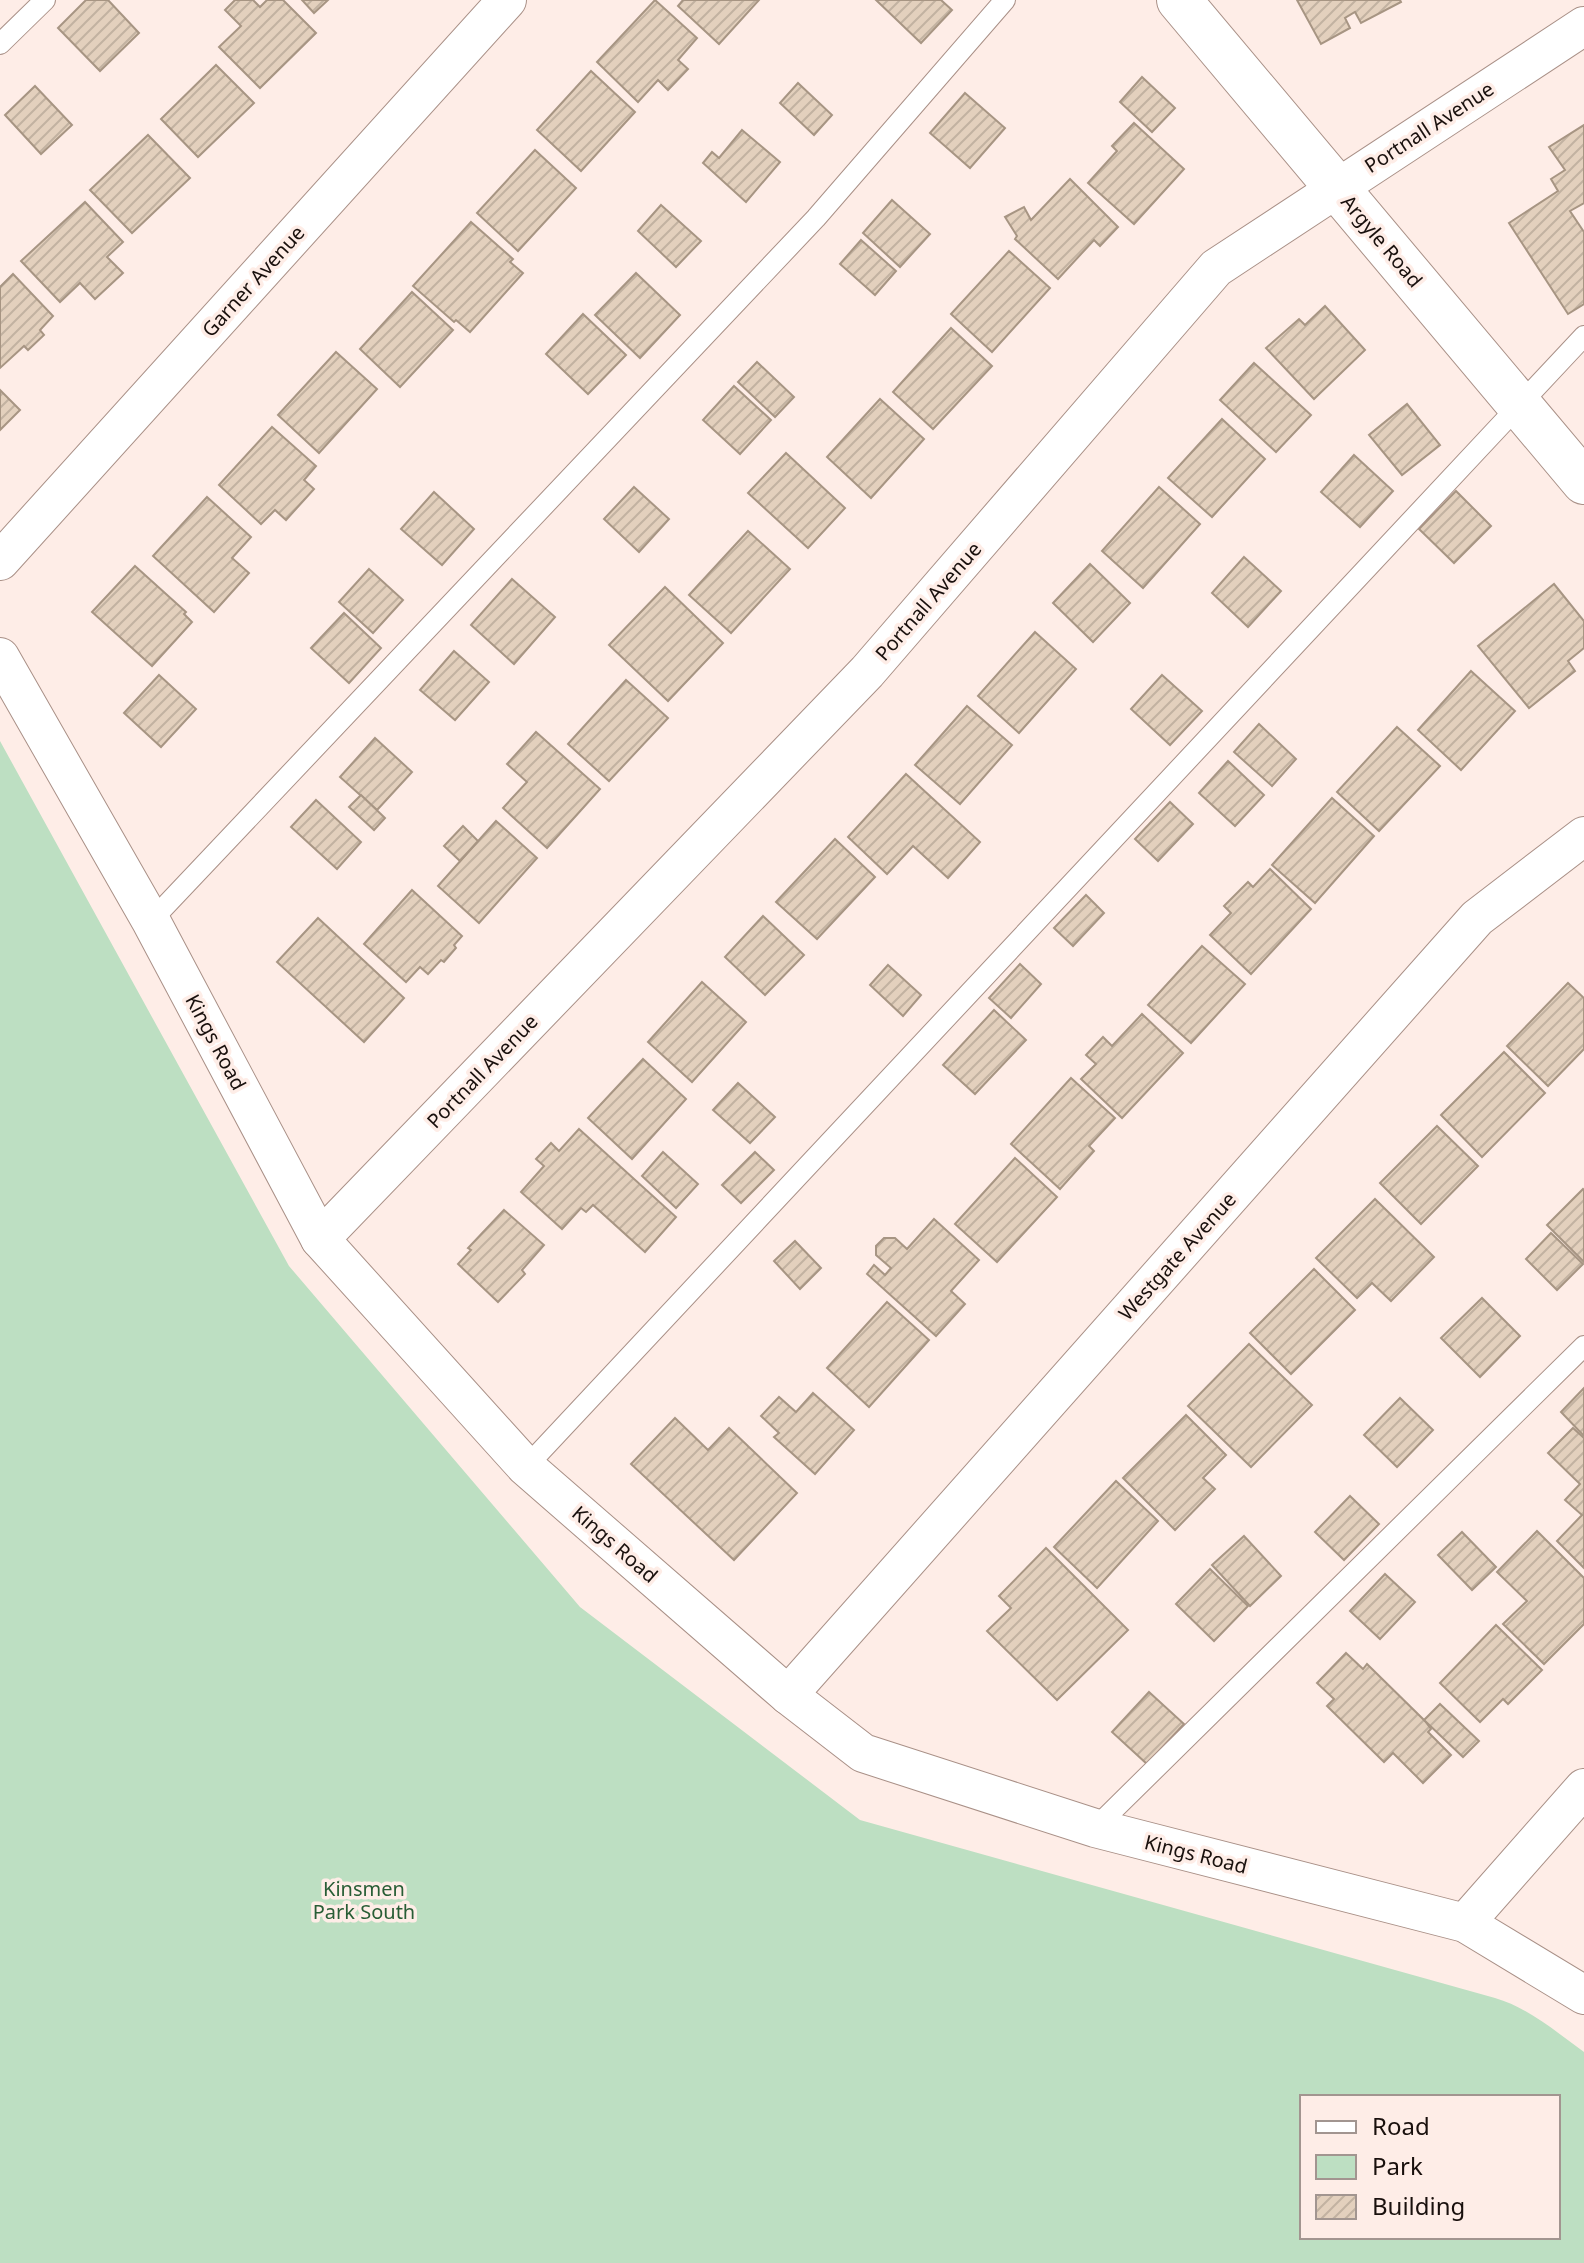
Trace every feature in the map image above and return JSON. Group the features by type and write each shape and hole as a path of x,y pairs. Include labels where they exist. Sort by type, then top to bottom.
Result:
{"street":[{"name":"Garner Avenue","path":"0,561 507,0"},
{"name":"Argyle Road","path":"1179,0 1584,482"},
{"name":"Portnall Avenue","path":"320,1239 867,672 1216,268 1584,26"},
{"name":"Kings Road","path":"0,657 151,921 320,1239 526,1467 788,1695 863,1753 1095,1828 1465,1923 1584,1995"},
{"name":"Westgate Avenue","path":"788,1695 1477,918 1584,836"},
{"path":"1465,1923 1584,1788"}],"lane":[{"path":"0,44 45,0"},
{"path":"151,921 816,218 1005,0"},
{"path":"526,1467 1584,336"},
{"path":"1095,1828 1584,1346"}],"green space":[{"name":"Kinsmen Park South","path":"0,741 289,1266 580,1607 860,1820 1495,1998 1531,2014 1584,2052 1584,2263 0,2263"}],"building":[{"path":"86,0 108,0 139,33 100,71 58,28"},
{"path":"235,0 253,0 260,7 267,0 283,0 316,33 260,88 219,47 241,26 225,10"},
{"path":"302,0 328,0 314,13"},
{"path":"655,0 697,38 678,60 688,69 668,90 658,80 638,102 597,62"},
{"path":"683,0 759,0 719,44 678,6"},
{"path":"876,0 941,0 952,10 921,43"},
{"path":"1297,0 1401,2 1361,23 1355,12 1345,18 1350,28 1321,44"},
{"path":"216,65 254,103 198,157 161,119"},
{"path":"591,71 635,112 581,171 537,130"},
{"path":"1142,77 1175,108 1152,132 1120,102"},
{"path":"798,83 832,115 814,135 780,103"},
{"path":"35,86 72,125 41,154 5,115"},
{"path":"965,93 1005,128 970,168 930,133"},
{"path":"1134,123 1184,169 1134,224 1088,183 1117,151 1112,146"},
{"path":"1584,125 1584,203 1570,211 1584,232 1584,304 1568,314 1509,223 1558,191 1551,179 1565,170 1549,147"},
{"path":"742,130 780,162 746,202 703,163 712,152 719,158"},
{"path":"148,135 190,178 132,233 90,190"},
{"path":"535,150 576,188 518,251 477,213"},
{"path":"1070,179 1118,227 1100,246 1094,240 1058,279 1015,239 1017,236 1005,217 1024,207 1031,220"},
{"path":"892,200 930,234 900,267 863,233"},
{"path":"85,202 123,242 107,257 123,273 95,299 80,283 60,302 21,261"},
{"path":"661,205 701,241 676,267 638,231"},
{"path":"471,222 513,259 510,262 523,273 470,332 413,286"},
{"path":"861,240 896,271 875,295 840,264"},
{"path":"1009,251 1050,288 992,352 951,314"},
{"path":"636,273 680,315 640,358 595,315"},
{"path":"13,274 53,316 40,330 44,335 28,350 24,346 0,368 0,287"},
{"path":"412,292 453,330 400,387 360,349"},
{"path":"1325,306 1365,350 1314,399 1266,348 1299,319 1305,325"},
{"path":"583,314 626,355 588,394 546,354"},
{"path":"951,328 992,366 933,429 893,392"},
{"path":"336,352 377,389 319,453 278,415"},
{"path":"757,362 794,397 775,417 738,382"},
{"path":"1254,363 1311,415 1276,452 1220,400"},
{"path":"734,386 771,420 740,454 703,420"},
{"path":"0,390 20,410 0,430"},
{"path":"880,399 924,439 871,498 827,457"},
{"path":"1407,404 1440,445 1402,475 1369,435"},
{"path":"1222,419 1265,459 1212,517 1168,478"},
{"path":"272,427 316,466 304,480 314,489 286,520 275,510 261,524 219,485"},
{"path":"786,453 845,508 808,548 748,493"},
{"path":"1354,455 1393,491 1360,527 1321,492"},
{"path":"634,487 669,519 639,552 604,519"},
{"path":"1159,487 1200,524 1143,588 1102,551"},
{"path":"1456,491 1491,526 1454,563 1419,529"},
{"path":"434,492 474,529 442,565 401,529"},
{"path":"207,497 251,537 232,558 249,573 214,612 153,556"},
{"path":"748,531 790,569 731,633 689,595"},
{"path":"1244,557 1281,591 1248,627 1212,593"},
{"path":"1090,564 1130,603 1093,642 1053,603"},
{"path":"135,566 186,612 184,614 192,622 152,666 92,612"},
{"path":"369,569 403,600 373,633 339,602"},
{"path":"512,579 555,617 514,664 471,625"},
{"path":"1554,584 1584,621 1584,648 1568,661 1575,671 1529,708 1478,646"},
{"path":"665,587 723,643 668,701 609,645"},
{"path":"344,613 381,648 349,683 311,648"},
{"path":"1035,632 1076,669 1019,733 978,696"},
{"path":"454,651 489,682 455,720 420,690"},
{"path":"1471,671 1515,711 1461,770 1418,730"},
{"path":"159,675 196,709 161,747 124,713"},
{"path":"1162,675 1202,711 1170,745 1131,709"},
{"path":"626,680 668,718 609,781 568,744"},
{"path":"967,706 1012,745 960,804 915,765"},
{"path":"1259,724 1296,759 1272,786 1234,752"},
{"path":"1397,727 1440,766 1379,831 1337,792"},
{"path":"536,732 600,789 547,848 503,808 527,782 507,764"},
{"path":"375,738 412,772 377,810 340,777"},
{"path":"1228,761 1264,795 1235,826 1199,793"},
{"path":"906,774 980,842 948,878 913,846 887,874 848,837"},
{"path":"361,795 385,818 374,830 349,807"},
{"path":"1332,798 1374,836 1315,903 1272,865"},
{"path":"316,800 361,842 337,869 291,827"},
{"path":"1170,802 1193,824 1158,861 1135,839"},
{"path":"496,821 537,858 479,923 438,886"},
{"path":"463,826 478,841 460,861 444,846"},
{"path":"835,839 875,877 817,939 776,902"},
{"path":"1270,869 1311,909 1251,974 1210,935 1231,913 1224,906 1248,882 1253,887"},
{"path":"412,890 462,936 444,962 441,960 428,974 420,967 406,982 364,944"},
{"path":"1086,895 1104,913 1073,946 1054,928"},
{"path":"763,916 804,955 765,995 725,957"},
{"path":"318,918 404,998 364,1042 277,962"},
{"path":"1202,946 1245,984 1191,1043 1148,1005"},
{"path":"1020,964 1041,984 1011,1018 989,998"},
{"path":"888,965 921,995 903,1016 870,985"},
{"path":"702,982 746,1022 692,1082 648,1042"},
{"path":"1568,983 1584,998 1584,1049 1548,1086 1507,1046"},
{"path":"994,1010 1026,1040 975,1094 943,1065"},
{"path":"1142,1014 1183,1053 1122,1118 1081,1079 1096,1064 1086,1055 1103,1037 1112,1046"},
{"path":"1504,1052 1545,1093 1482,1157 1441,1115"},
{"path":"643,1059 686,1099 632,1159 588,1118"},
{"path":"1071,1078 1115,1118 1089,1146 1094,1151 1060,1189 1011,1144"},
{"path":"738,1083 775,1117 750,1143 713,1110"},
{"path":"1437,1126 1478,1166 1421,1224 1380,1183"},
{"path":"579,1129 676,1217 645,1252 593,1205 586,1212 581,1208 562,1229 521,1192 544,1166 536,1159 551,1143 559,1151"},
{"path":"663,1152 698,1184 676,1208 642,1176"},
{"path":"755,1152 774,1170 741,1203 722,1185"},
{"path":"1015,1158 1057,1197 997,1262 955,1224"},
{"path":"1584,1190 1584,1262 1547,1225"},
{"path":"1375,1199 1434,1257 1391,1301 1372,1283 1357,1298 1316,1258"},
{"path":"504,1210 544,1245 522,1270 525,1274 498,1302 458,1264 471,1250 468,1248"},
{"path":"934,1219 979,1260 951,1291 965,1304 936,1336 867,1274 874,1265 885,1275 891,1268 876,1255 876,1246 884,1238 895,1238 907,1249"},
{"path":"1551,1233 1583,1264 1557,1290 1526,1259"},
{"path":"795,1241 821,1268 800,1289 774,1261"},
{"path":"1314,1269 1355,1310 1291,1374 1250,1333"},
{"path":"1482,1298 1520,1336 1480,1377 1441,1338"},
{"path":"887,1302 929,1340 869,1407 827,1368"},
{"path":"1249,1344 1312,1405 1251,1467 1188,1406"},
{"path":"1584,1388 1584,1436 1561,1412"},
{"path":"813,1393 854,1430 815,1474 774,1437 779,1433 761,1416 779,1397 796,1412"},
{"path":"1400,1398 1433,1430 1397,1467 1364,1435"},
{"path":"1186,1415 1226,1455 1203,1478 1215,1489 1175,1530 1123,1478"},
{"path":"675,1418 708,1450 729,1428 797,1493 734,1560 631,1464"},
{"path":"1573,1428 1584,1438 1584,1568 1557,1541 1582,1515 1565,1500 1580,1484 1548,1453"},
{"path":"1116,1481 1158,1521 1097,1588 1054,1547"},
{"path":"1350,1496 1379,1524 1344,1560 1315,1532"},
{"path":"1537,1531 1584,1578 1584,1624 1544,1664 1503,1624 1527,1601 1497,1572"},
{"path":"1462,1532 1496,1567 1472,1590 1438,1555"},
{"path":"1244,1536 1281,1576 1250,1606 1212,1565"},
{"path":"1046,1548 1128,1630 1057,1700 987,1631 1011,1608 999,1596"},
{"path":"1210,1569 1248,1606 1214,1641 1176,1604"},
{"path":"1385,1574 1415,1602 1380,1639 1350,1611"},
{"path":"1496,1625 1542,1670 1508,1704 1503,1699 1480,1722 1440,1683"},
{"path":"1346,1653 1363,1669 1367,1664 1425,1721 1431,1729 1428,1732 1451,1755 1423,1783 1393,1753 1384,1762 1327,1706 1334,1699 1317,1683"},
{"path":"1149,1692 1184,1724 1147,1764 1112,1732"},
{"path":"1440,1704 1479,1741 1463,1757 1424,1720"}]}
